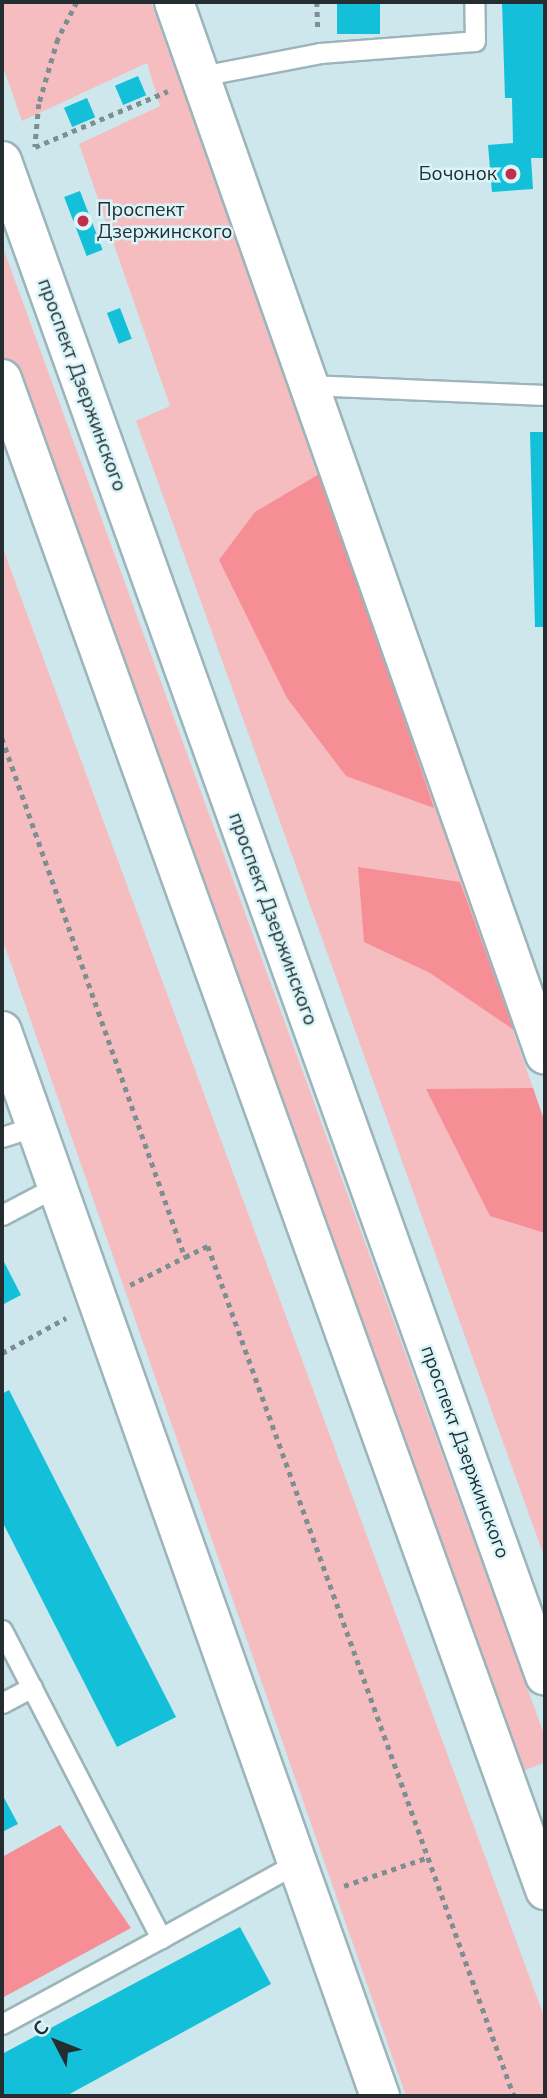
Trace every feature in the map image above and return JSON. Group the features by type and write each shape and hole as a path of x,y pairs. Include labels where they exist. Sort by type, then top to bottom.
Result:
{"main road":[{"path":"174,2 545,1055"},
{"name":"проспект Дзержинского","path":"2,161 545,1676"},
{"path":"2,379 545,1890"},
{"path":"2,1031 19,1131 57,1186 380,2096"}],"lane":[{"path":"201,76 320,53 475,41 474,2"},
{"path":"307,385 545,396"},
{"path":"2,1214 57,1186"},
{"path":"2,1630 161,1938"},
{"path":"2,1703 32,1687"},
{"path":"2,2024 161,1938 304,1880"}],"path":[{"path":"77,2 58,39 38,104 34,148 201,76"},
{"path":"2,738 186,1257 208,1246 514,2096"},
{"path":"304,1880 429,1857"}],"shaded area":[{"path":"2,2 151,2 321,473 545,1123 545,1559 136,421 170,406 79,144 160,106 147,63 22,121 2,64"},
{"path":"2,245 545,1737 545,1763 512,1775 2,374"},
{"path":"321,473 434,808 346,776 287,698 219,560 255,512"},
{"path":"2,546 545,2019 545,2096 406,2096 2,938"},
{"path":"358,867 460,882 514,1030 430,973 364,942"},
{"path":"533,1088 545,1123 545,1233 490,1216 426,1089"},
{"path":"60,1825 131,1928 2,1998 2,1857"}],"building":[{"path":"337,2 380,2 380,34 337,34"},
{"path":"502,2 545,2 545,158 531,158 533,189 492,192 488,145 513,143 512,98 505,98"},
{"path":"138,76 146,95 123,105 115,86"},
{"path":"87,98 95,117 72,127 64,108"},
{"path":"80,191 103,250 87,256 64,197"},
{"path":"120,308 132,339 119,344 107,313"},
{"path":"530,432 545,432 545,627 535,627"},
{"path":"2,1258 21,1295 2,1305"},
{"path":"9,1390 176,1717 117,1747 2,1521 2,1394"},
{"path":"2,1794 18,1824 2,1832"},
{"path":"240,1927 271,1984 66,2096 2,2096 2,2054"}],"place":[{"name":"Бочонок","path":"511,174"},
{"name":"Проспект Дзержинского","path":"83,221"}]}
